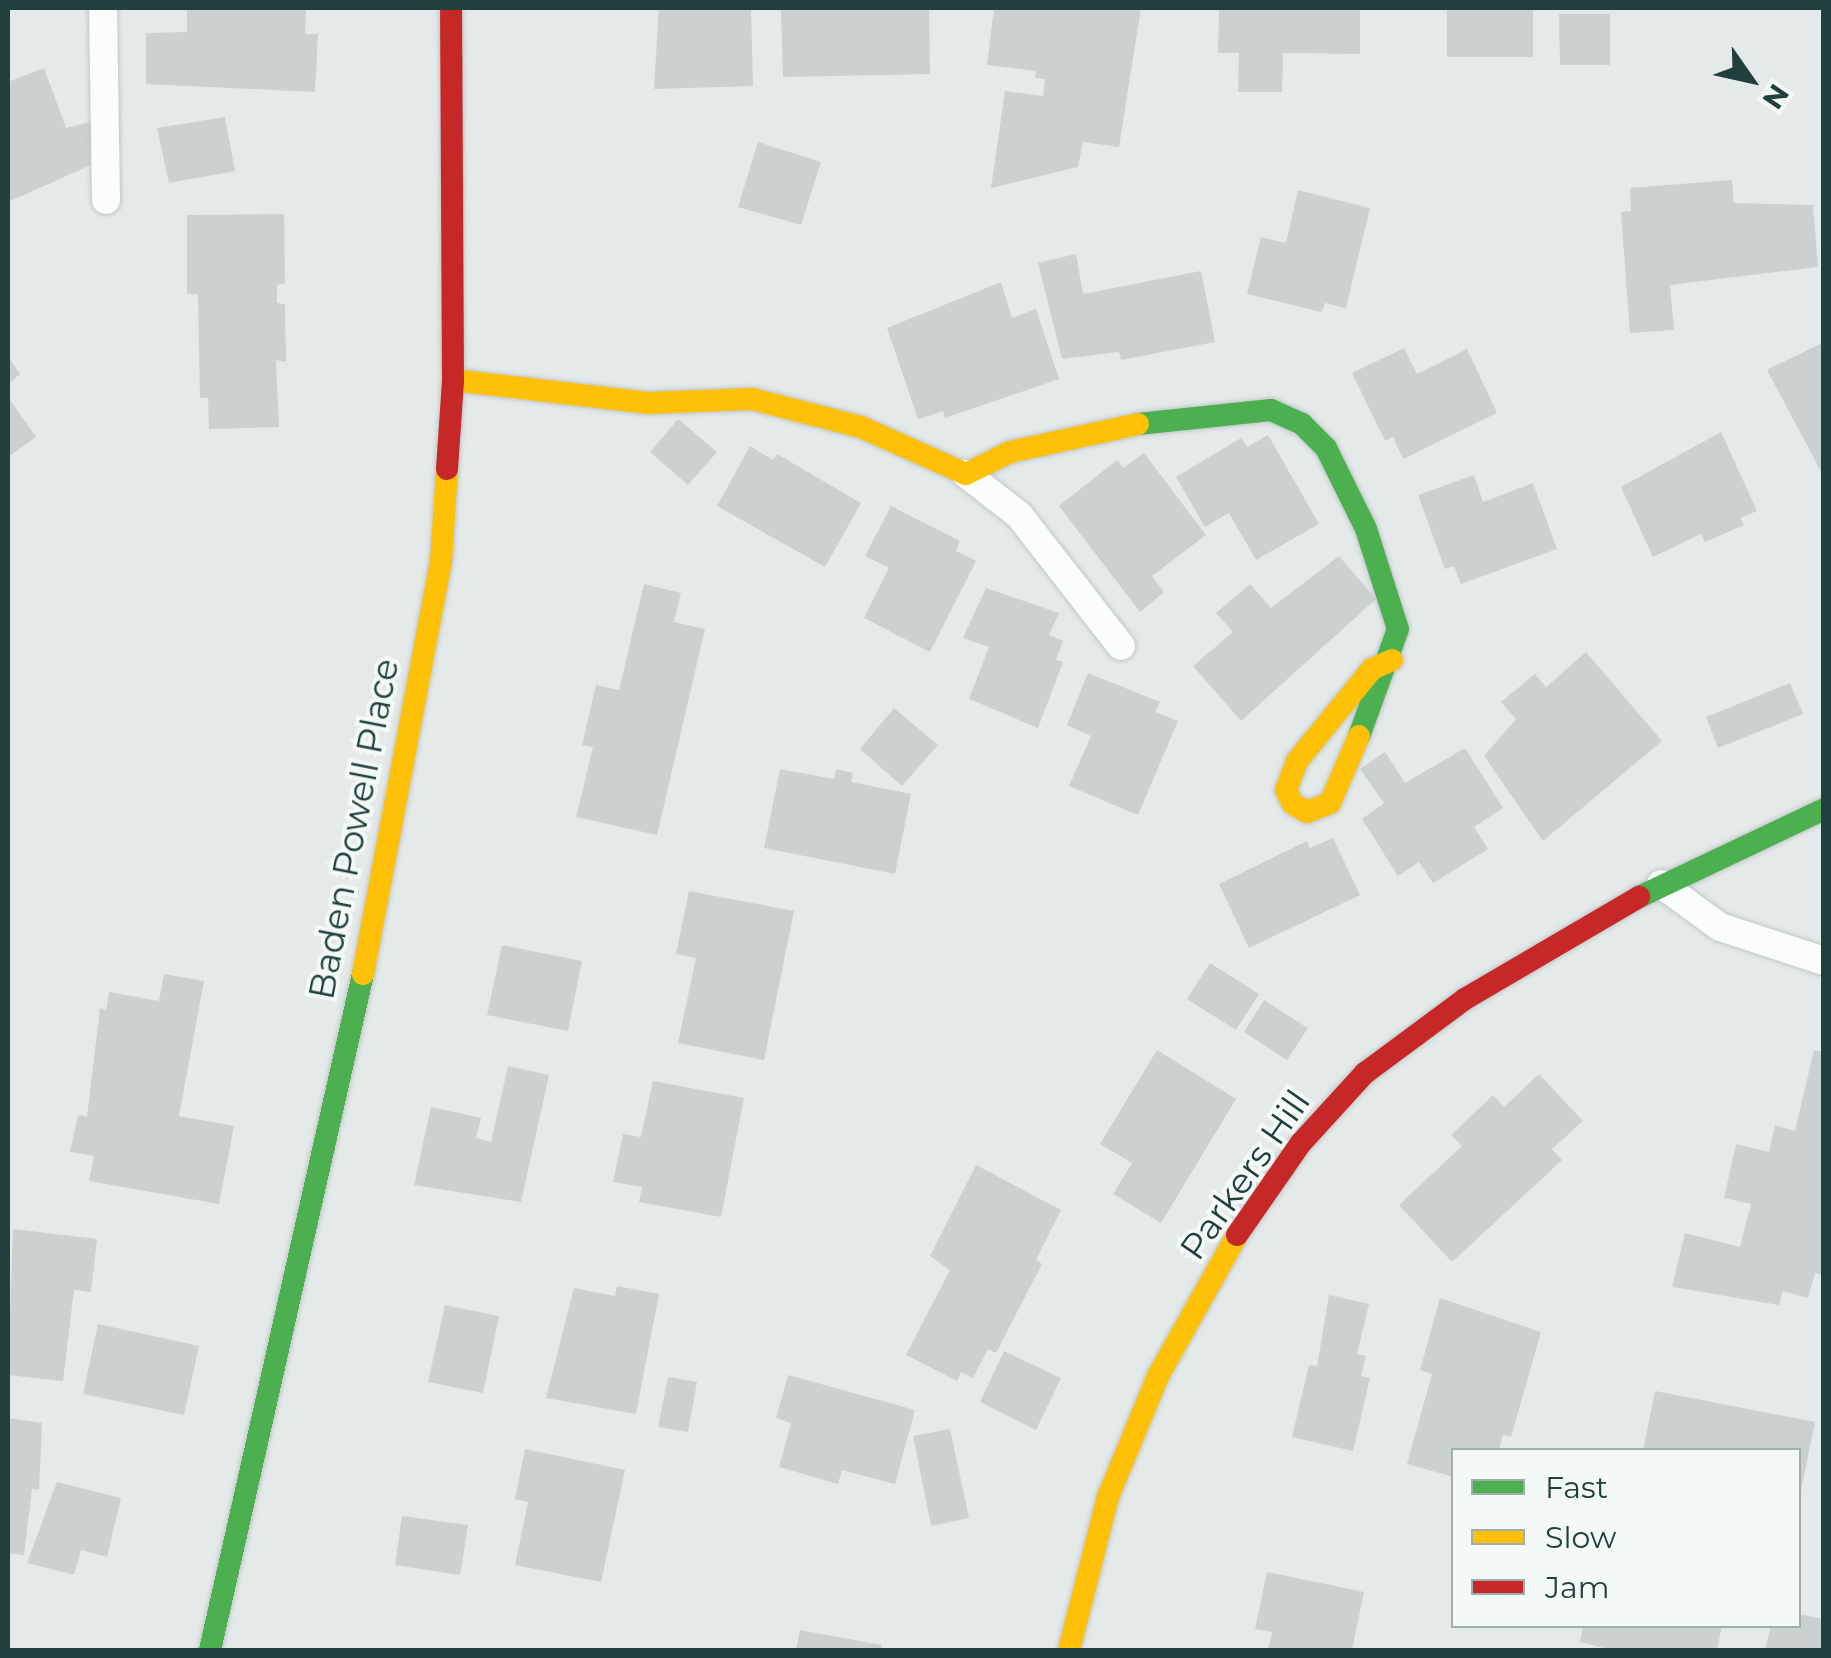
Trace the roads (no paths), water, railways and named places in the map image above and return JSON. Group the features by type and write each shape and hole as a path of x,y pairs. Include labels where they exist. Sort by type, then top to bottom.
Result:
{"street":[{"name":"Baden Powell Place","path":"210,1650 290,1322 400,798 441,562 454,380 452,8"},
{"path":"454,380 649,403 752,399 861,427 966,474 1010,452 1172,417 1236,410 1286,417 1326,448 1351,492 1395,606 1392,660 1330,803 1307,812 1293,804 1286,790 1296,762 1372,669 1392,660"},
{"name":"Parkers Hill","path":"1069,1650 1108,1497 1158,1376 1238,1235 1300,1143 1365,1072 1466,999 1662,884 1824,809"}],"lane":[{"path":"103,8 106,200"},
{"path":"966,474 1019,514 1121,646"},
{"path":"1662,884 1720,927 1824,961"}]}
